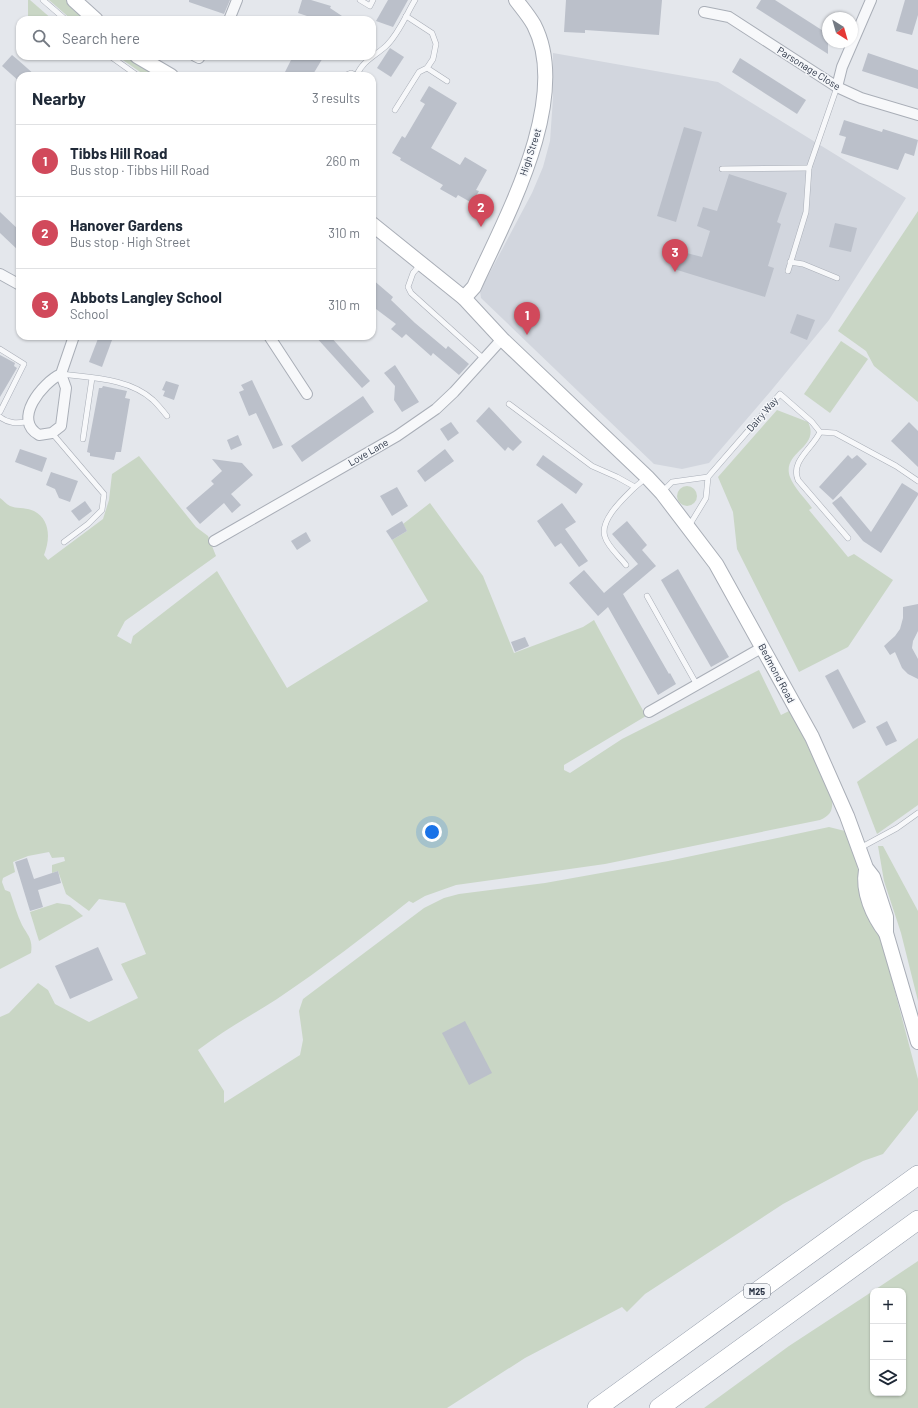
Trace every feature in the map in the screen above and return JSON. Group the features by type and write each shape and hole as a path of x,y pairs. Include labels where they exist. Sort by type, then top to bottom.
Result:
{"highway":[{"name":"M25","path":"597,1408 918,1175"},
{"path":"659,1408 918,1220"}],"street":[{"path":"74,0 92,16"},
{"path":"231,16 237,0"},
{"name":"High Street","path":"464,298 474,287 515,199 544,106 546,83 544,60 539,38 534,25 516,0"},
{"path":"837,87 842,67 871,0"},
{"name":"Parsonage Close","path":"704,12 729,17 837,87 861,98 918,115"},
{"path":"144,60 164,72"},
{"name":"Bedmond Road","path":"376,227 464,298 502,339 647,478 662,493 716,564 812,737 847,816 866,868 873,876 886,918 886,932 918,1042"},
{"path":"0,274 16,283"},
{"name":"Love Lane","path":"214,541 397,436 436,409 454,392 502,339"},
{"path":"61,374 52,378 45,385 29,410 27,422 32,430 39,435 52,433 61,426 65,384 61,374 73,340"},
{"path":"272,340 308,394"},
{"path":"649,712 763,647"}],"lane":[{"path":"43,0 61,16"},
{"path":"360,0 370,6 373,0"},
{"path":"376,53 386,46 395,35 415,0"},
{"path":"395,110 419,72 427,68 433,59 436,44 432,33 406,16"},
{"path":"114,60 128,72"},
{"path":"358,72 368,60"},
{"path":"427,68 447,81"},
{"path":"788,271 806,212 809,168 837,87"},
{"path":"722,168 809,168"},
{"path":"790,262 803,264 837,278"},
{"path":"422,264 410,278 408,287 411,293 484,359"},
{"path":"0,349 24,364 0,412"},
{"path":"61,374 118,382 143,392 153,400 167,416"},
{"path":"83,439 92,378"},
{"name":"Dairy Way","path":"708,477 780,394 812,422 820,432"},
{"path":"509,404 592,466 635,487"},
{"path":"0,417 15,424 27,422"},
{"path":"848,538 798,480 795,474 796,467 800,459 816,442 820,432 836,433 896,466 918,481"},
{"path":"52,433 104,494 102,510 88,524 64,542"},
{"path":"662,493 672,482 708,477 706,498 688,526"},
{"path":"626,565 607,542 604,528 611,513 635,487 647,478"},
{"path":"647,596 696,685"},
{"path":"860,849 897,828 918,813"}],"shaded area":[{"path":"553,53 718,82 906,198 829,320 709,463 682,469 654,464 481,298 480,291 532,193 543,167 550,141 553,98"}],"green space":[{"path":"28,0 30,0 48,16 28,16"},
{"path":"49,0 66,0 83,16 67,16"},
{"path":"123,60 132,60 150,72 140,72"},
{"path":"918,211 918,402 874,366 866,351 838,331"},
{"path":"841,341 868,359 830,413 804,394"},
{"path":"777,410 808,422 811,431 806,444 795,455 789,469 790,477 794,485 812,508 809,510 848,557 854,554 893,580 848,647 799,672 737,549 733,512 718,477"},
{"path":"139,456 196,527 208,536 216,556 125,621 117,636 131,644 133,636 217,571 287,688 428,601 392,540 407,531 403,524 430,503 483,576 514,653 583,627 594,620 646,716 564,765 564,770 570,773 622,739 759,670 781,715 791,710 832,799 832,806 829,814 820,820 605,864 456,885 425,896 413,903 409,901 311,975 198,1050 224,1091 224,1103 300,1055 303,1040 299,1011 303,999 424,908 444,898 459,894 545,883 668,861 829,827 845,831 855,855 866,910 882,942 918,1079 918,1110 883,1154 863,1161 783,1204 645,1294 627,1312 622,1307 525,1358 447,1408 0,1408 0,1017 9,1013 38,983 48,990 55,1004 89,1022 138,998 121,964 146,954 125,903 99,899 89,911 66,894 58,871 52,873 52,865 65,861 64,857 52,858 49,852 28,856 13,862 15,872 3,878 2,882 5,890 10,892 20,921 30,938 31,953 0,969 0,498 10,506 34,511 44,520 48,531 48,537 44,555 48,560 103,519 109,500 112,474"},
{"path":"683,486 691,486 697,492 697,500 691,506 683,506 677,500 677,492"},
{"path":"918,738 918,805 877,834 857,782"},
{"path":"878,846 883,846 918,911 918,1001 901,933 884,881"},
{"path":"57,903 70,905 83,916 39,941 30,912"},
{"path":"918,1261 918,1408 704,1408 789,1346 870,1293 870,1396 906,1396 906,1288 877,1288"}],"building":[{"path":"189,0 230,0 224,14 189,2"},
{"path":"302,0 311,0 331,6 330,8 342,16 307,16 298,13"},
{"path":"388,0 408,0 393,27 376,21"},
{"path":"566,0 662,0 659,35 585,30 585,33 564,32"},
{"path":"761,0 775,0 822,30 822,48 828,48 828,54 756,8"},
{"path":"905,0 918,0 918,15 912,35 896,31"},
{"path":"390,48 404,57 391,77 377,68"},
{"path":"868,53 918,70 918,89 862,71"},
{"path":"12,55 31,72 16,72 16,78 2,66"},
{"path":"740,58 806,100 797,114 732,72"},
{"path":"291,60 322,60 314,72 285,72"},
{"path":"429,86 457,103 431,148 460,165 465,157 487,170 476,190 479,191 472,203 458,195 456,198 440,189 443,185 400,160 401,158 392,153 402,136 405,138 425,104 420,101"},
{"path":"844,120 882,132 883,129 918,140 914,156 905,153 898,170 841,153 846,137 839,135"},
{"path":"684,127 702,132 676,222 657,216"},
{"path":"729,174 787,193 777,222 781,224 768,266 774,268 765,297 674,269 679,251 702,257 710,231 697,226 703,207 717,211"},
{"path":"0,212 16,227 16,248 0,233"},
{"path":"835,223 857,228 851,252 829,247"},
{"path":"376,282 393,297 391,300 415,323 446,349 448,346 469,364 459,375 433,353 431,356 406,334 402,338 391,329 396,324 376,309"},
{"path":"797,314 815,320 807,340 790,333"},
{"path":"97,340 112,340 102,367 89,362"},
{"path":"319,340 334,340 370,381 362,388"},
{"path":"0,355 15,363 14,366 17,368 0,397"},
{"path":"395,365 419,402 402,412 394,400 395,386 384,373"},
{"path":"252,380 283,445 273,449 256,413 249,416 239,392 244,390 241,385"},
{"path":"166,381 179,385 174,400 163,396 165,391 162,390"},
{"path":"103,386 127,391 125,398 130,399 121,452 116,452 114,460 90,456 90,453 87,452 99,388 102,388"},
{"path":"363,396 374,412 302,462 291,446"},
{"path":"489,407 522,442 513,451 508,447 505,451 476,421"},
{"path":"451,422 459,433 448,441 440,429"},
{"path":"909,422 918,431 918,467 891,441"},
{"path":"238,435 242,445 231,450 227,440"},
{"path":"20,449 47,458 42,472 15,462"},
{"path":"445,449 454,461 425,482 417,471"},
{"path":"543,455 583,484 576,494 536,465"},
{"path":"848,455 852,459 857,455 867,464 833,500 819,487"},
{"path":"212,459 242,463 253,475 231,494 241,505 232,513 224,503 200,524 186,508 214,484 211,481 222,471"},
{"path":"51,472 78,481 70,502 59,498 55,489 46,485"},
{"path":"902,483 918,493 918,495 881,553 863,541 832,503 841,496 871,532"},
{"path":"397,487 408,506 392,516 380,496"},
{"path":"85,501 92,511 79,521 71,511"},
{"path":"562,503 576,522 565,529 588,561 579,567 561,543 555,547 537,521"},
{"path":"402,521 407,531 392,540 386,531"},
{"path":"627,521 647,545 642,550 656,566 623,594 676,684 658,695 608,607 598,616 569,583 584,570 604,593 638,564 612,534"},
{"path":"306,532 311,541 297,550 291,541"},
{"path":"678,569 729,657 711,667 661,580"},
{"path":"918,604 918,631 913,641 912,648 918,659 918,679 908,674 902,668 895,652 890,655 884,646 900,629 903,618 903,607"},
{"path":"525,637 529,646 515,652 511,642"},
{"path":"838,669 866,722 853,729 825,676"},
{"path":"887,721 897,741 886,746 876,727"},
{"path":"27,858 34,879 58,871 61,883 38,890 43,907 30,911 15,862"},
{"path":"98,947 113,980 70,999 55,966"},
{"path":"465,1021 492,1073 469,1085 442,1033"}],"place":[{"name":"Hanover Gardens","path":"481,227"},
{"name":"Abbots Langley School","path":"675,272"},
{"name":"Tibbs Hill Road","path":"527,335"}]}
